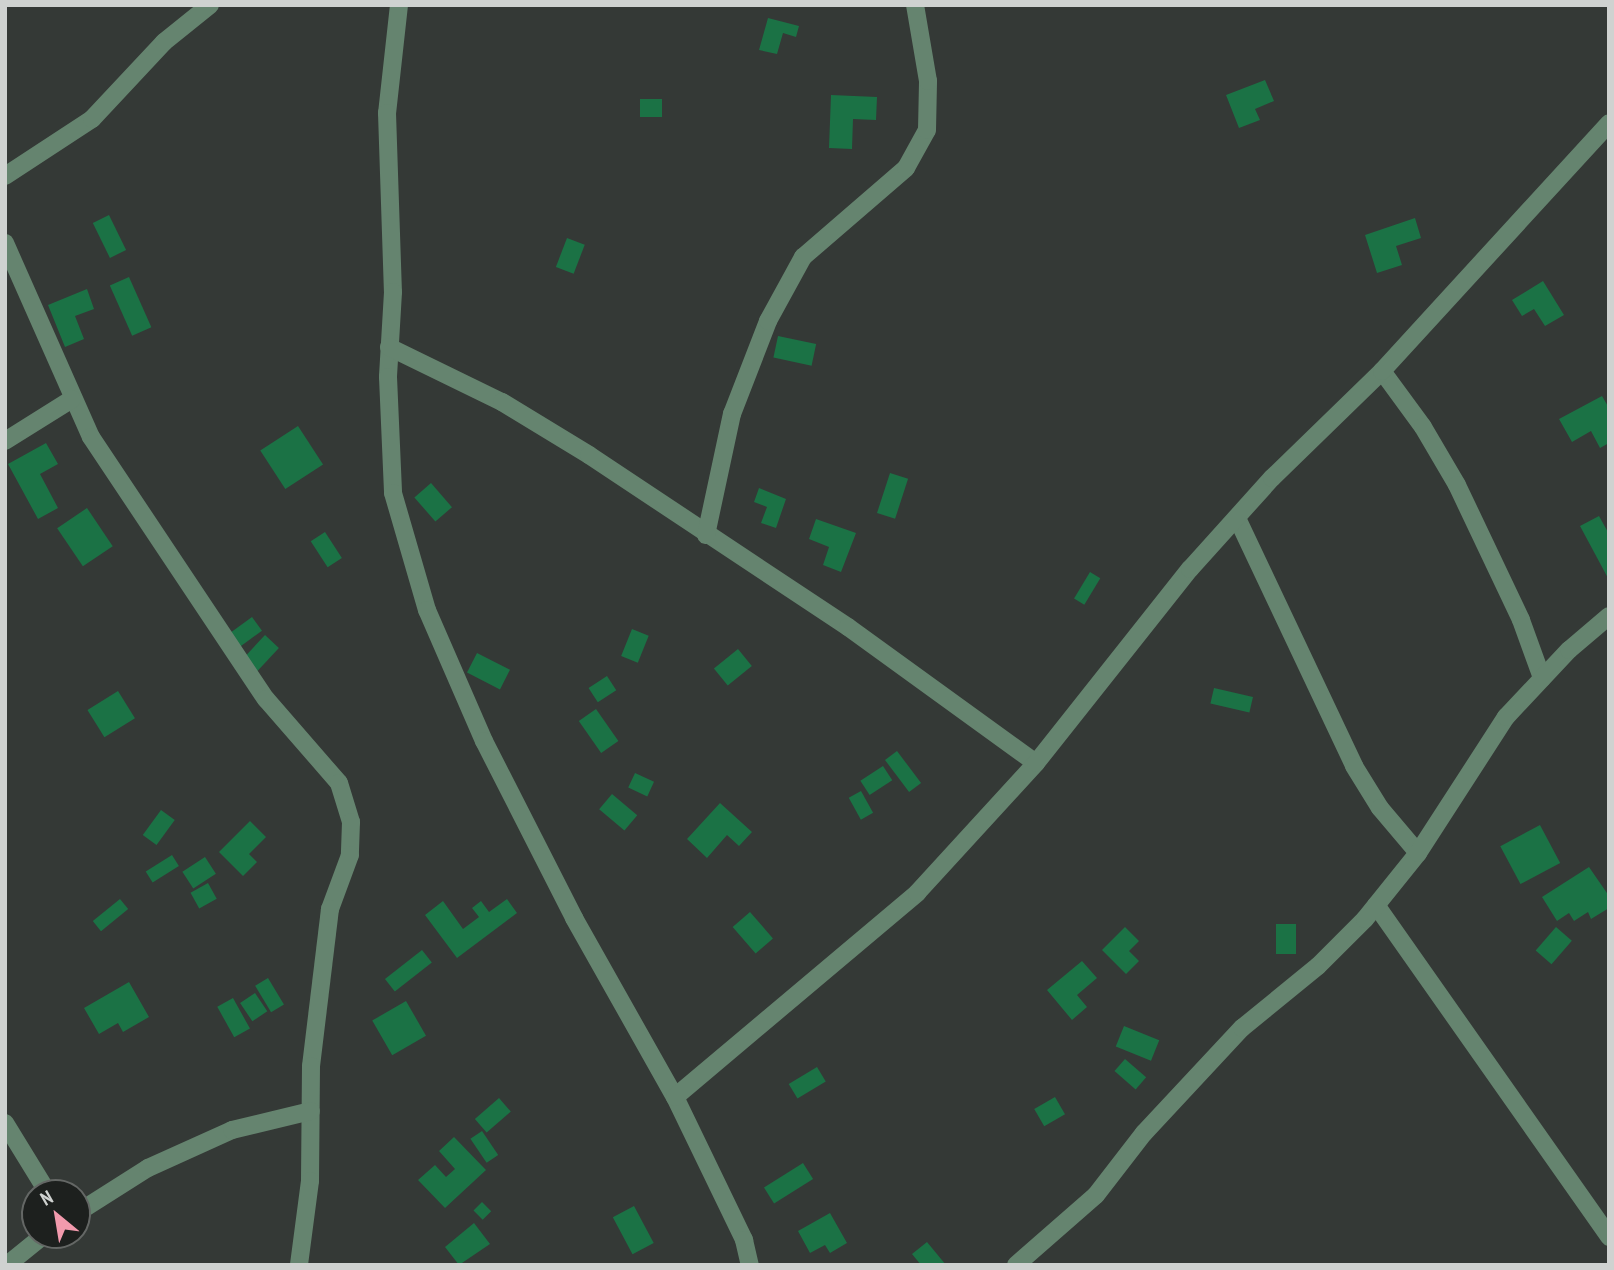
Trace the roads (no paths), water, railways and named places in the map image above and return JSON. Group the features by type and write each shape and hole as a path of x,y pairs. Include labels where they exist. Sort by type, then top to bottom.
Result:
{"street":[{"path":"5,176 92,119 164,42 210,5"},
{"path":"399,5 387,113 393,292 389,347 393,493 427,610 490,752 574,918 675,1097 744,1241 750,1265"},
{"path":"706,534 732,414 768,321 797,268 856,207 906,168 926,130 928,81 915,5"},
{"path":"675,1097 917,892 1036,763 1111,663 1237,518 1382,371 1609,123"},
{"path":"5,243 90,437 266,699 339,783 351,822 350,855 330,909 311,1066 310,1181 299,1265"},
{"path":"389,347 513,409 848,627 1036,763"},
{"path":"1382,371 1423,427 1457,485 1521,620 1542,678"},
{"path":"5,441 72,399"},
{"path":"1237,518 1354,766 1380,808 1418,853"},
{"path":"1016,1265 1096,1195 1144,1133 1242,1028 1318,966 1376,905 1418,853 1506,717 1542,678 1609,616"},
{"path":"1376,905 1609,1237"},
{"path":"91,1204 148,1168 232,1130 311,1111"},
{"path":"5,1123 39,1179"},
{"path":"7,1265 27,1249"}]}
